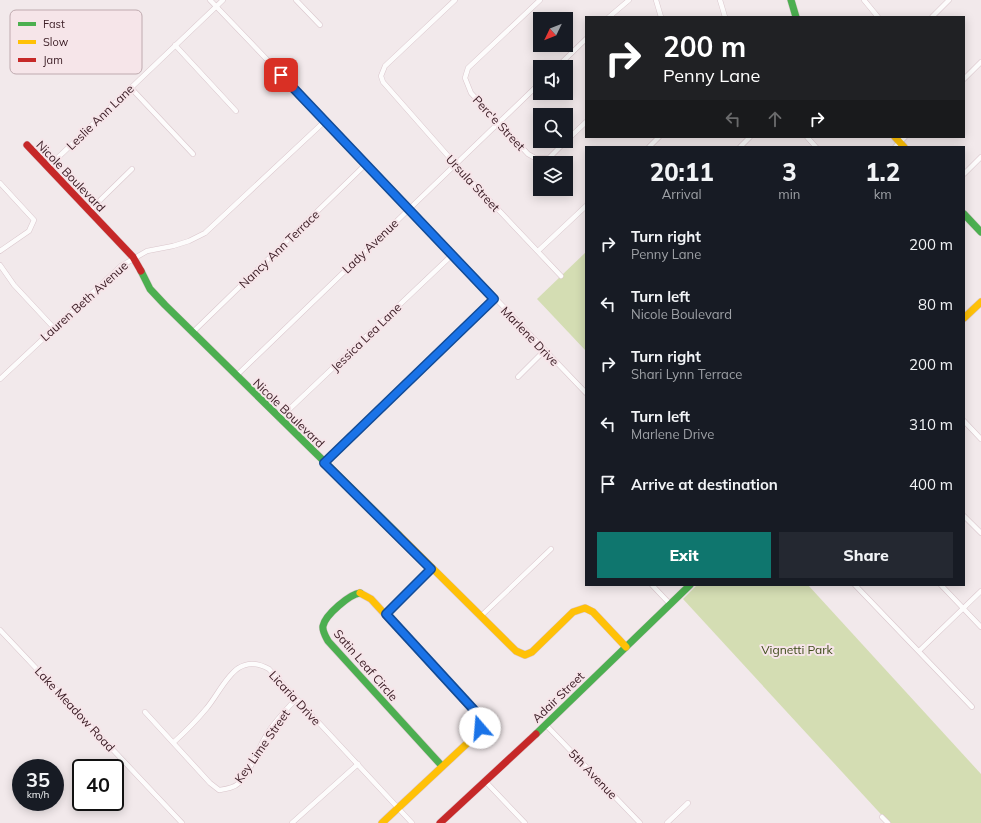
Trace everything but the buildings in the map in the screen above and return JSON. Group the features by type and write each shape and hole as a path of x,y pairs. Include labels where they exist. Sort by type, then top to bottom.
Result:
{"street":[{"name":"Marlene Drive","path":"210,0 494,299 585,392"},
{"name":"Leslie Ann Lane","path":"48,167 223,0"},
{"path":"296,0 320,25"},
{"name":"Ursula Street","path":"455,0 385,66 381,76 387,89 456,165 561,276"},
{"name":"Perc'e Street","path":"540,0 468,68 465,78 470,93 528,154 535,158 549,158 559,148"},
{"path":"610,16 629,0"},
{"path":"656,0 661,16"},
{"path":"720,0 725,16"},
{"path":"791,0 796,16"},
{"path":"864,0 877,16"},
{"path":"933,16 949,0"},
{"path":"564,60 585,40"},
{"path":"175,46 236,111"},
{"path":"965,77 981,62"},
{"path":"131,88 192,154"},
{"name":"Lady Avenue","path":"236,376 533,90"},
{"name":"Lauren Beth Avenue","path":"0,379 116,270 133,257 147,250 173,246 189,241 205,233 324,121"},
{"path":"573,134 585,123"},
{"path":"649,146 658,138"},
{"path":"741,146 749,138"},
{"path":"808,138 815,146"},
{"name":"Nicole Boulevard","path":"26,145 133,257 150,289 192,333 516,651 525,655 532,652 573,612 585,608 593,612 626,647"},
{"path":"965,173 981,157"},
{"name":"Nancy Ann Terrace","path":"192,333 366,164"},
{"path":"90,211 132,169"},
{"path":"0,184 34,220 29,231 0,251"},
{"path":"538,251 585,207"},
{"path":"965,215 981,232"},
{"name":"Jessica Lea Lane","path":"279,419 452,255"},
{"path":"0,265 14,285 54,328"},
{"path":"324,463 494,299"},
{"path":"965,317 981,302"},
{"path":"518,377 544,351"},
{"path":"965,422 981,439"},
{"path":"965,517 981,533"},
{"path":"480,617 551,549"},
{"path":"386,614 431,569"},
{"path":"653,586 670,604"},
{"name":"Adair Street","path":"440,823 546,725 689,586"},
{"path":"856,586 972,707"},
{"path":"942,586 981,627"},
{"path":"919,651 981,591"},
{"name":"Satin Leaf Circle","path":"362,593 386,614 481,719 480,728 475,736 442,766 328,641 324,633 323,626 327,617 353,594 362,593"},
{"name":"Lake Meadow Road","path":"0,630 182,823"},
{"name":"Licaria Drive","path":"174,742 207,708 233,673 248,663 260,664 269,669 412,823"},
{"name":"Key Lime Street","path":"146,712 210,783 219,790 230,789 239,783 279,716 296,699"},
{"name":"5th Avenue","path":"546,725 640,823"},
{"path":"292,823 358,764"},
{"path":"382,823 442,766"},
{"path":"485,781 525,823"},
{"path":"667,823 688,803"},
{"path":"882,817 888,823"}],"green space":[{"path":"585,253 585,350 537,299"},
{"name":"Vignetti Park","path":"696,586 809,586 981,774 981,823 889,823 683,599"}],"traffic: fast":[{"path":"791,0 796,16"},
{"path":"965,215 981,232"},
{"path":"141,271 150,289 165,305 399,535"},
{"path":"536,734 689,586"},
{"path":"360,593 344,601 328,616 323,626 325,636 442,766"}],"traffic: slow":[{"path":"896,138 903,146"},
{"path":"965,317 981,302"},
{"path":"399,535 516,651 525,655 532,652 573,612 585,608 593,612 626,647"},
{"path":"360,593 371,599 481,719 480,728 475,736 382,823"}],"traffic: jam":[{"path":"27,145 133,257 141,271"},
{"path":"440,823 536,734"}],"route":[{"path":"281,75 494,299 324,463 431,569 386,614 475,711 481,719 480,728"}]}
